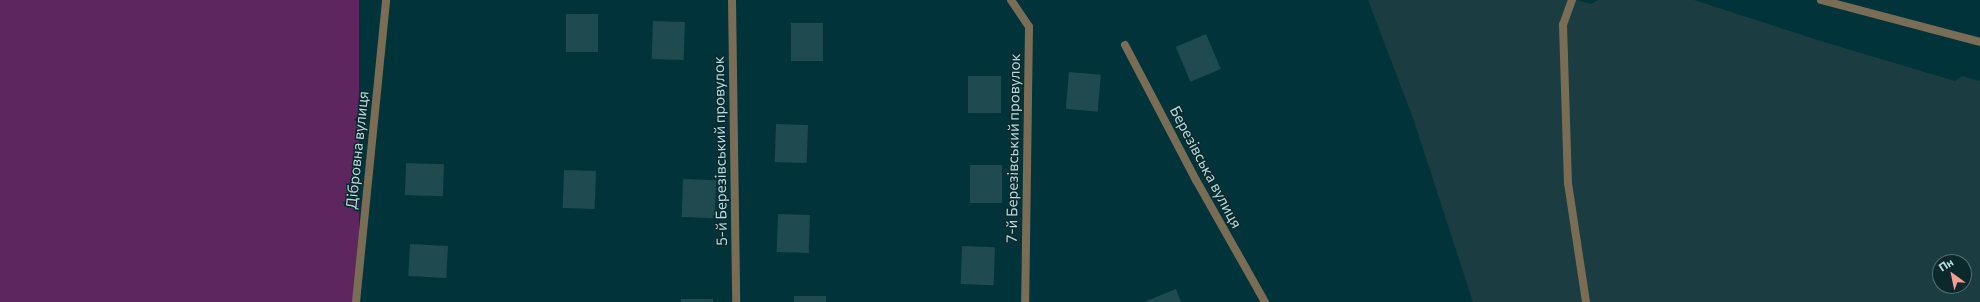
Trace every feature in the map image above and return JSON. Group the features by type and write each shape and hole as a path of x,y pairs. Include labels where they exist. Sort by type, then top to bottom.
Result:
{"street":[{"name":"Дібровна вулиця","path":"356,302 386,0"},
{"name":"5-й Березівський провулок","path":"732,0 736,302"},
{"name":"7-й Березівський провулок","path":"1011,0 1029,27 1025,302"},
{"path":"1572,0 1563,25 1568,183 1586,302"},
{"path":"1821,0 1980,42"},
{"name":"Березівська вулиця","path":"1125,45 1196,180 1265,302"}],"shaded area":[{"path":"0,0 359,0 359,302 0,302"},
{"path":"1368,0 1577,0 1591,4 1598,0 1694,0 1824,42 1955,81 1962,76 1980,81 1980,302 1473,302 1413,118"}],"building":[{"path":"566,14 598,14 598,52 566,52"},
{"path":"653,21 685,22 684,60 652,59"},
{"path":"791,23 823,23 823,61 791,61"},
{"path":"1206,34 1221,69 1190,82 1176,47"},
{"path":"1069,72 1101,75 1098,112 1066,109"},
{"path":"968,76 1001,76 1001,113 968,113"},
{"path":"776,124 808,125 807,163 775,162"},
{"path":"406,163 444,164 443,196 405,195"},
{"path":"970,165 1002,165 1002,203 970,203"},
{"path":"564,170 596,171 595,209 563,208"},
{"path":"683,179 716,180 715,218 682,217"},
{"path":"778,214 810,215 809,253 777,252"},
{"path":"410,244 448,246 446,278 408,276"},
{"path":"962,246 995,247 994,285 961,284"},
{"path":"1176,289 1181,302 1144,302"},
{"path":"794,296 826,296 826,302 794,302"},
{"path":"681,299 713,299 713,302 681,302"}]}
